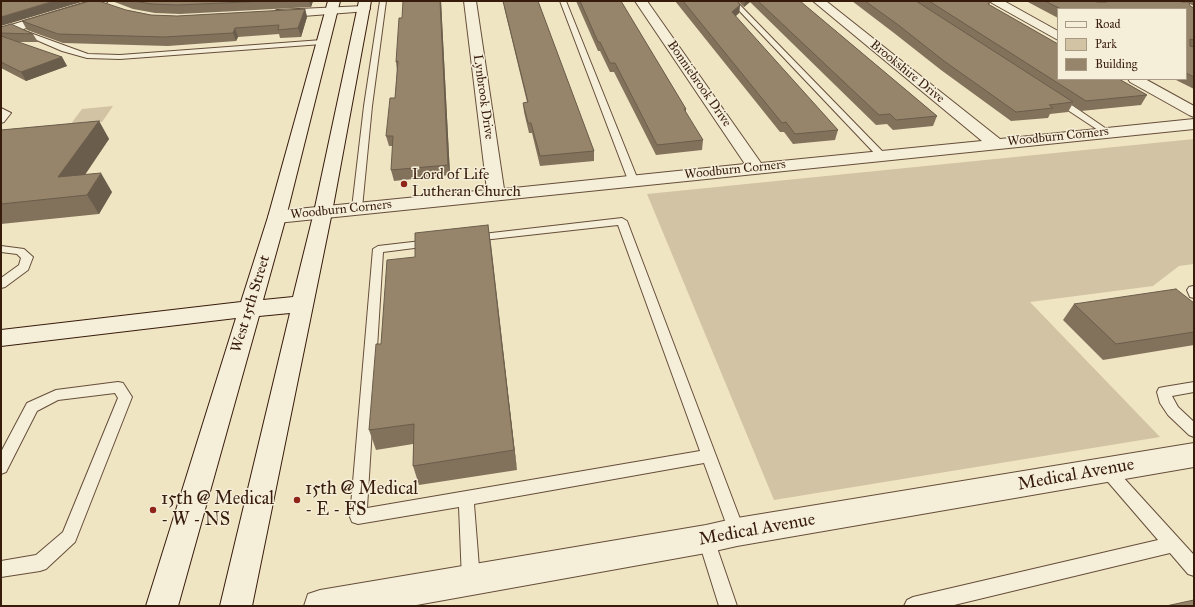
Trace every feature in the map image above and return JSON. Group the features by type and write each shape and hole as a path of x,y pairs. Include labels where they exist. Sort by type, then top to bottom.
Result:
{"street":[{"name":"Lynbrook Drive","path":"470,1 496,193"},
{"name":"Bonniebrook Drive","path":"641,1 756,168"},
{"name":"Brookshire Drive","path":"819,1 995,143"},
{"path":"996,1 1057,35"},
{"path":"1,32 102,2"},
{"path":"236,606 323,212 364,5 332,6 266,15"},
{"name":"West 15th Street","path":"162,606 296,150 332,6"},
{"path":"1137,80 1194,112"},
{"name":"Woodburn Corners","path":"277,217 496,193 1194,124"},
{"path":"1,338 249,308 302,304"},
{"name":"Medical Avenue","path":"320,606 706,539 736,532 1194,455"}],"lane":[{"path":"357,208 368,106 383,1"},
{"path":"563,1 633,180"},
{"path":"733,1 881,155"},
{"path":"14,28 65,49 88,56 120,57 322,42"},
{"path":"1049,94 1107,132"},
{"path":"1,110 7,114 1,120"},
{"path":"465,239 622,221 736,532"},
{"path":"441,242 378,249 358,517 707,456"},
{"path":"1,249 20,251 27,257 24,267 1,284"},
{"path":"1194,290 1194,294"},
{"path":"1,467 32,407 56,395 118,387 125,397 69,537 40,563 1,569"},
{"path":"1194,387 1164,392 1167,403 1173,411 1194,431"},
{"path":"1107,470 1194,568"},
{"path":"466,498 471,580"},
{"path":"706,539 728,606"},
{"path":"914,606 1173,544"}],"green space":[{"path":"113,106 102,122 70,125 82,109"},
{"path":"1194,139 1194,264 1179,266 1153,286 1030,302 1160,437 774,500 647,194"}],"building":[{"path":"1,1 54,1 1,17"},
{"path":"90,1 99,1 126,10 151,15 177,16 305,9 298,28 278,30 279,25 235,28 233,33 164,37 58,34 22,21"},
{"path":"133,1 268,1 177,5 152,4"},
{"path":"403,1 440,1 448,165 391,170 393,136 386,136 390,98 395,98 399,18 402,18"},
{"path":"503,1 538,1 594,151 540,156 531,123 528,123 523,103 528,102"},
{"path":"580,1 621,1 703,140 657,145 615,63 610,63 600,42 598,42"},
{"path":"683,1 737,1 740,5 732,12 838,130 795,134 786,122 782,123"},
{"path":"758,1 800,1 937,116 896,120 890,114 879,115"},
{"path":"865,1 916,1 1073,102 1049,105 1053,108 1016,112 944,61"},
{"path":"929,1 990,1 988,4 1057,43 1057,80 1121,80 1147,95 1086,101"},
{"path":"1045,1 1189,2 1190,6 1194,8 1194,40 1190,39 1190,46 1194,47 1194,77 1187,74 1187,8 1059,8"},
{"path":"11,24 33,34 1,33 1,27"},
{"path":"1,36 62,57 21,72 1,62"},
{"path":"99,121 58,177 101,173 87,195 1,204 1,130"},
{"path":"488,225 514,450 413,466 414,424 369,430 376,344 381,344 387,260 415,257 415,233"},
{"path":"1176,289 1194,303 1194,332 1116,344 1074,304"},
{"path":"1194,600 1194,606 1166,606"}],"place":[{"name":"Lord of Life Lutheran Church","path":"404,184"},
{"name":"15th @ Medical - E - FS","path":"297,500"},
{"name":"15th @ Medical - W - NS","path":"153,510"}]}
